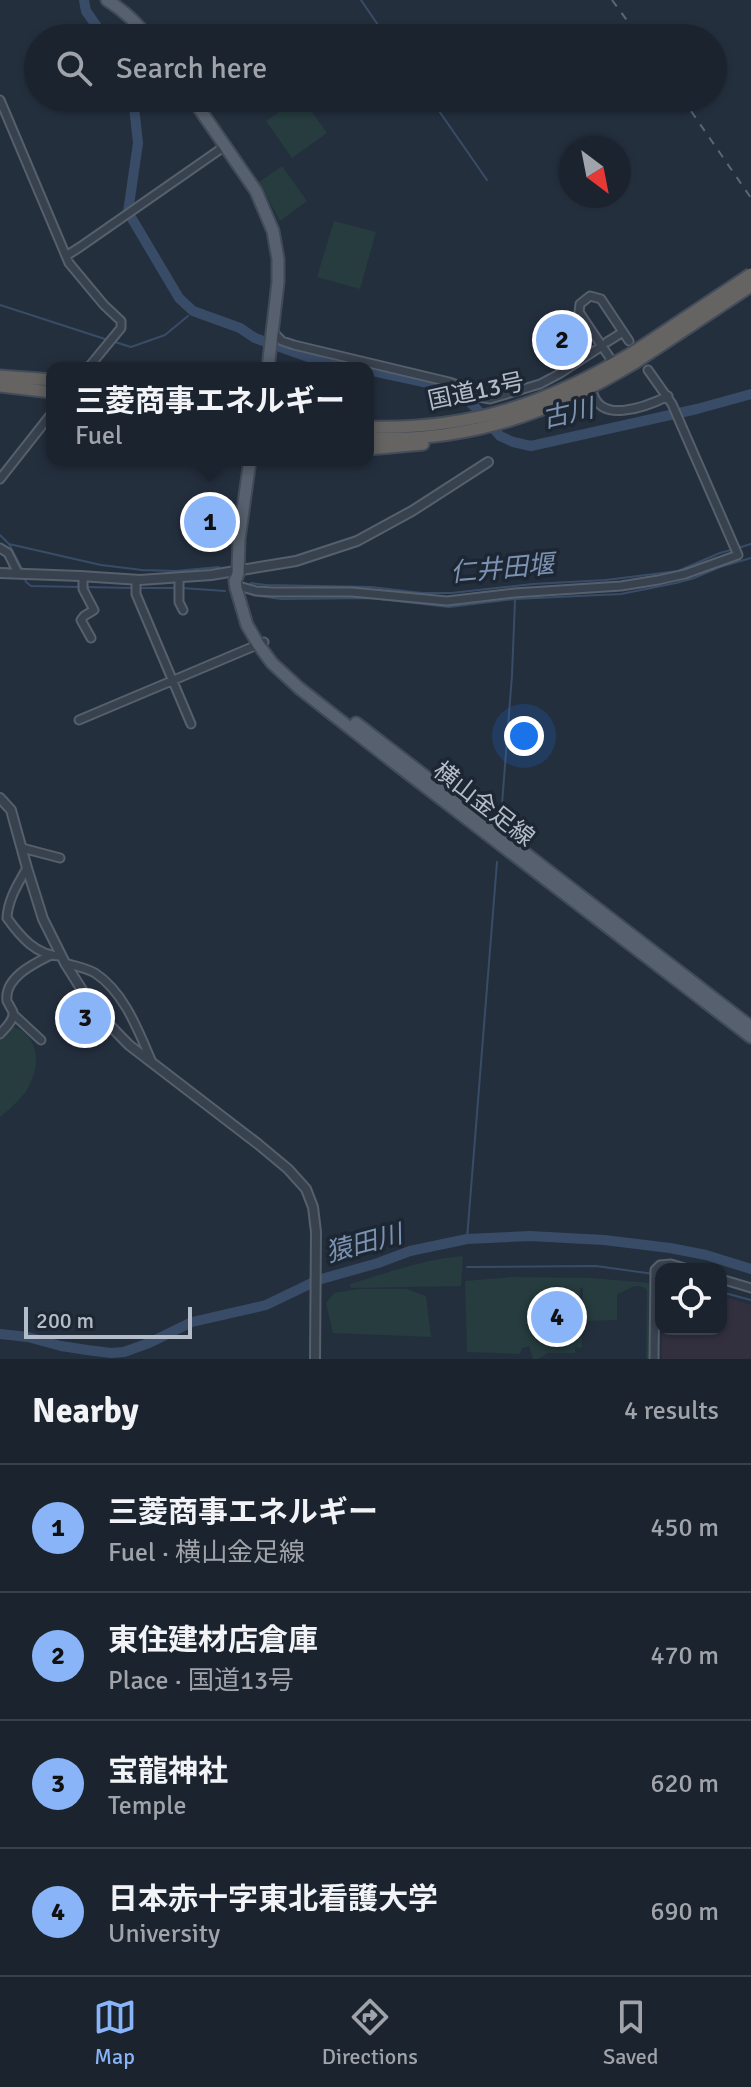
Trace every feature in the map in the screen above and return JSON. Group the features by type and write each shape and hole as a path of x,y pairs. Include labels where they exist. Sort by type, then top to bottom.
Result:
{"highway":[{"name":"国道13号","path":"495,420 614,364 751,274"},
{"name":"国道13号","path":"374,427 478,424 540,411 592,388 632,352 751,286"},
{"path":"0,376 46,378"},
{"path":"0,386 46,393"},
{"path":"374,421 418,426"},
{"name":"国道13号","path":"374,438 462,433 478,424"},
{"path":"374,448 432,443 462,433"}],"main road":[{"path":"107,0 138,24"},
{"path":"202,112 256,191 273,231 278,259 269,362"},
{"name":"横山金足線","path":"249,466 239,539 238,573 249,613 272,663 299,688 751,1037"},
{"name":"横山金足線","path":"238,573 235,581 239,605 247,625 296,677 751,1027"}],"street":[{"path":"0,100 66,256 86,285 121,321 121,328 93,362"},
{"path":"66,256 225,146"},
{"path":"614,364 579,312 580,304 590,296 598,297 623,332 632,352"},
{"path":"273,332 282,341 294,345 365,362"},
{"path":"607,342 623,332"},
{"path":"374,364 449,382 490,399 540,384 599,348"},
{"path":"242,587 256,591 352,592 447,601 621,586 685,574 738,555 670,400 648,370"},
{"path":"592,388 593,396 606,410 617,411 670,400"},
{"path":"0,479 46,421"},
{"path":"0,573 83,583 179,584 296,561 357,541 412,511 488,462"},
{"path":"0,548 8,553 18,573"},
{"path":"83,583 94,610 81,620 91,638"},
{"path":"179,584 179,602 183,610"},
{"path":"136,585 191,724"},
{"path":"79,720 261,643"},
{"path":"0,798 11,810 43,919 94,1009 129,1045 268,1152 306,1189 313,1207 316,1232 315,1359"},
{"path":"22,848 60,858"},
{"path":"27,868 3,918 22,938 49,956 95,973 115,989 151,1062"},
{"path":"41,1040 13,1014 7,999 10,986 26,968 49,956"},
{"path":"0,1034 13,1014"},
{"path":"654,1359 655,1274"},
{"path":"727,1281 751,1288"}],"shaded area":[{"path":"727,1298 751,1305 751,1359 662,1359 662,1335 727,1335"}],"green space":[{"path":"279,112 312,112 327,133 292,158 266,121"},
{"path":"282,166 307,201 280,221 259,182"},
{"path":"334,221 376,232 360,289 317,277"},
{"path":"11,1026 27,1035 36,1058 30,1084 0,1117 0,1027"},
{"path":"463,1256 461,1286 351,1288 350,1284 406,1267"},
{"path":"512,1277 591,1278 650,1283 652,1359 646,1359 647,1290 638,1286 617,1294 617,1320 583,1321 583,1288 580,1288 582,1348 575,1347 575,1353 548,1353 533,1359 529,1346 522,1348 520,1354 467,1352 465,1281"},
{"path":"359,1289 406,1289 426,1296 431,1337 333,1333 326,1303 334,1293"}],"waterway":[{"name":"古川","path":"84,0 86,11 95,24"},
{"path":"361,0 377,24"},
{"name":"古川","path":"135,112 138,143 128,212 179,298 193,311 240,328 255,338 330,362"},
{"path":"440,112 487,180"},
{"path":"0,305 105,339"},
{"path":"115,342 131,347 165,335 188,316"},
{"name":"古川","path":"374,371 456,389 500,436 531,446 751,394"},
{"path":"0,535 9,544 22,569"},
{"path":"9,544 101,565 142,570 219,567"},
{"name":"仁井田堰","path":"738,548 751,544"},
{"name":"仁井田堰","path":"251,583 451,593 678,571 731,550"},
{"path":"252,595 281,599 371,598 449,607 515,599 621,594 676,583 751,558"},
{"path":"25,579 31,586 80,587"},
{"path":"86,587 132,588"},
{"path":"138,588 176,588"},
{"path":"182,588 225,591"},
{"path":"501,817 515,600"},
{"path":"467,1239 497,862"},
{"name":"猿田川","path":"0,1334 87,1350 124,1352 192,1322 266,1305 318,1280 410,1251 467,1239 530,1236 604,1240 706,1255 751,1269"},
{"path":"467,1267 596,1266 655,1274"},
{"path":"727,1294 751,1300"}],"railway":[{"path":"612,0 630,24"},
{"path":"692,112 751,198"}],"place":[{"name":"東住建材店倉庫","path":"562,340"},
{"name":"三菱商事エネルギー","path":"210,522"},
{"name":"宝龍神社","path":"85,1018"},
{"name":"日本赤十字東北看護大学","path":"557,1317"}]}
